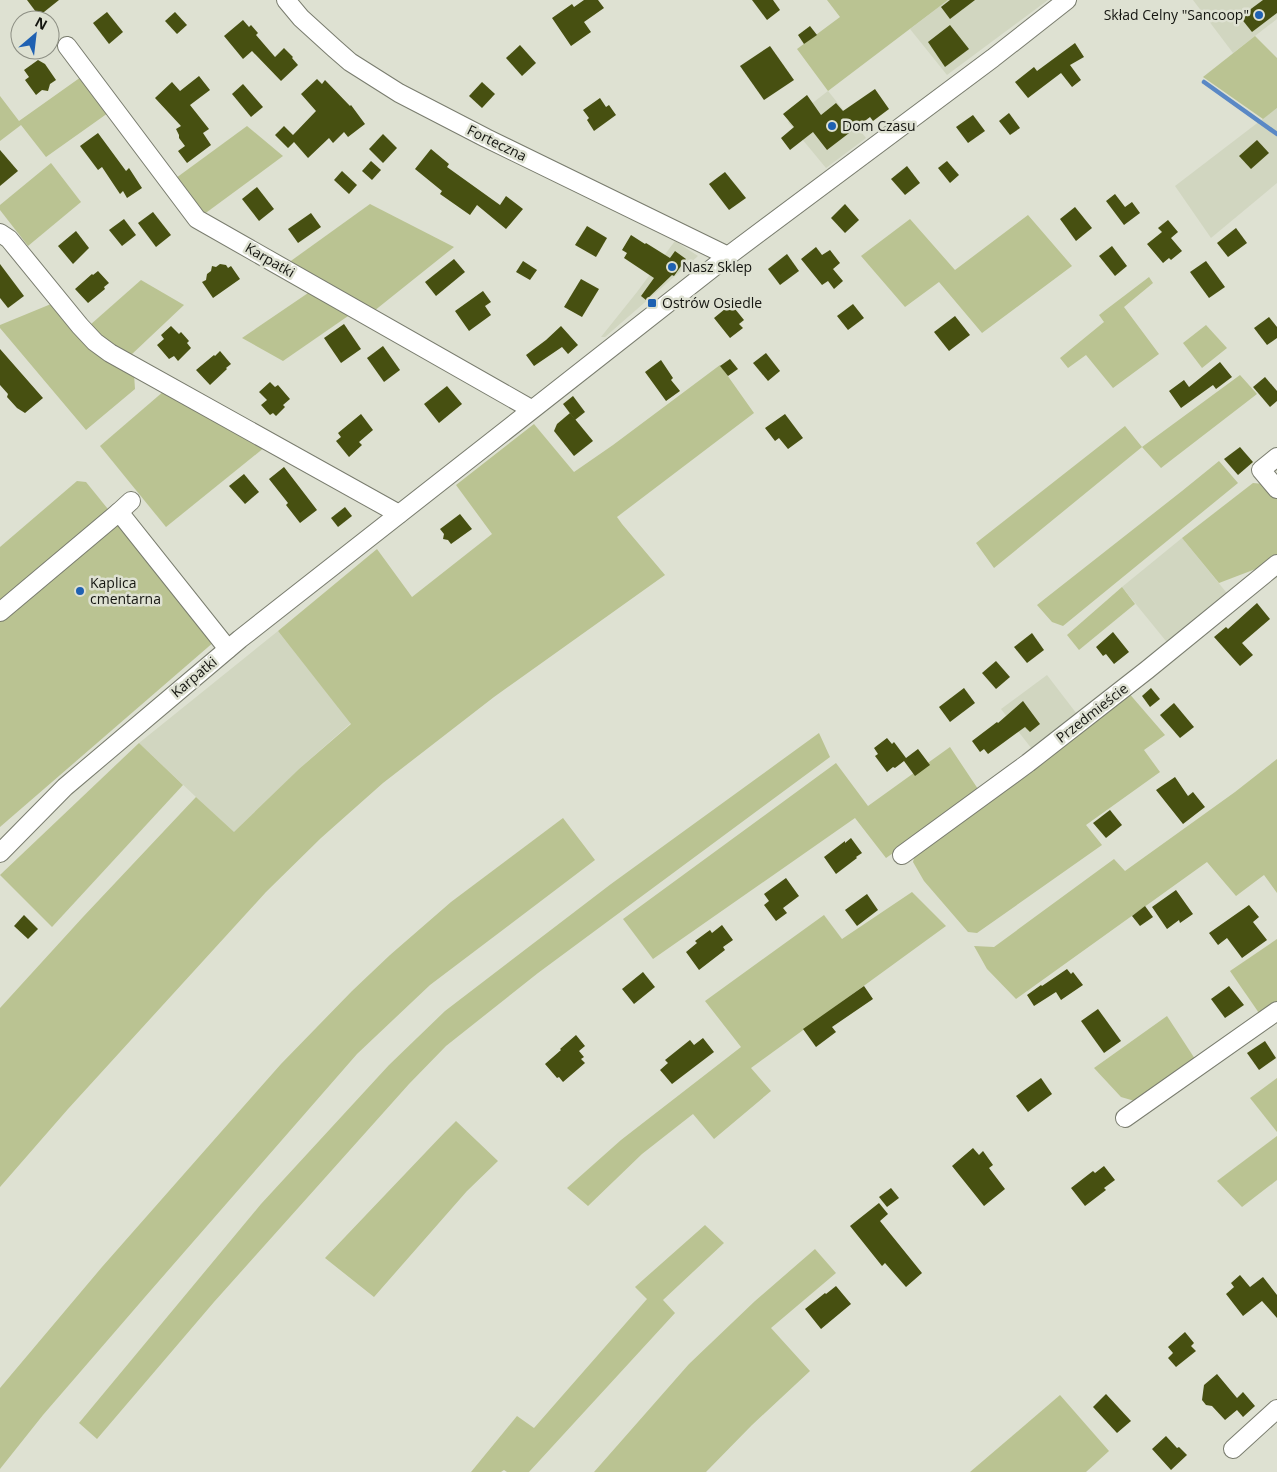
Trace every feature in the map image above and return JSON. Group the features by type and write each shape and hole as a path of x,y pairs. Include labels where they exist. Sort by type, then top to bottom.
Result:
{"street":[{"name":"Forteczna","path":"286,0 301,18 339,53 399,93 514,152 728,256"},
{"name":"Karpatki","path":"0,853 65,787 228,649 728,256 993,58 1067,0"},
{"name":"Karpatki","path":"67,46 198,219 531,410"},
{"path":"0,233 9,239 95,342 110,353 399,514"},
{"path":"1277,457 1261,470 1277,489"},
{"path":"0,612 125,506 228,649"},
{"name":"Przedmieście","path":"902,855 1080,722 1277,564"},
{"path":"1125,1118 1277,1011"},
{"path":"1234,1449 1277,1409"}],"shaded area":[{"path":"948,0 1048,0 947,75 910,29"},
{"path":"1193,0 1277,0 1277,19 1233,53"},
{"path":"828,91 866,138 826,168 788,122"},
{"path":"1277,108 1277,183 1211,238 1175,186"},
{"path":"675,241 698,256 605,337 601,337 637,292"},
{"path":"1182,538 1230,597 1170,646 1122,587"},
{"path":"278,631 351,723 299,769 234,833 139,743"},
{"path":"1047,675 1080,718 1035,753 1001,709"}],"green space":[{"path":"827,0 948,0 828,91 797,49 840,17"},
{"path":"1255,36 1277,58 1277,108 1263,119 1203,77"},
{"path":"81,77 108,113 46,157 21,125 0,141 0,96 19,121"},
{"path":"247,126 283,156 203,215 176,178"},
{"path":"51,163 81,202 28,246 0,210 0,205"},
{"path":"370,204 454,247 374,311 288,263"},
{"path":"1028,215 1072,266 982,333 939,282 905,307 861,256 910,219 955,270"},
{"path":"1149,277 1153,283 1124,307 1159,354 1113,388 1086,355 1068,368 1060,358 1104,322 1099,315"},
{"path":"141,280 184,305 131,355 100,337 90,325"},
{"path":"311,291 351,314 283,361 242,338"},
{"path":"51,304 92,351 134,374 135,389 86,430 0,328 0,325"},
{"path":"1206,325 1227,348 1202,368 1183,343"},
{"path":"720,365 754,413 617,517 665,575 494,697 383,783 321,838 266,892 68,1109 0,1187 0,1008 196,797 234,832 299,769 351,724 278,631 377,549 412,597 492,534 456,485 534,424 574,472"},
{"path":"1240,375 1257,394 1161,468 1142,447"},
{"path":"164,391 265,447 166,527 100,446"},
{"path":"1125,426 1142,447 994,568 976,543"},
{"path":"1219,461 1238,483 1063,626 1052,622 1037,605 1182,491"},
{"path":"77,481 86,482 215,641 0,827 0,547"},
{"path":"1253,483 1264,484 1277,499 1277,559 1274,562 1219,583 1182,538"},
{"path":"1122,587 1135,604 1079,650 1067,635"},
{"path":"1127,691 1165,735 1144,750 1160,772 1086,825 1102,845 977,933 968,932 924,881 913,862 916,850"},
{"path":"819,733 830,757 538,973 446,1046 409,1084 214,1302 97,1439 79,1423 261,1204 389,1065 445,1011 611,884"},
{"path":"139,743 183,785 52,927 0,875"},
{"path":"950,747 980,792 886,858 855,818 653,959 623,919 836,763 868,806"},
{"path":"1277,759 1277,893 1264,875 1236,896 1207,862 1016,999 987,969 974,946 994,947 1114,859 1125,871 1235,792"},
{"path":"563,818 595,860 430,985 357,1054 43,1415 0,1469 0,1388 102,1267 281,1064 352,991 451,902"},
{"path":"912,892 946,926 751,1068 771,1091 714,1139 693,1114 642,1154 588,1206 567,1188 621,1140 741,1047 705,1001 824,915 842,939"},
{"path":"1277,939 1277,1005 1261,1016 1230,971"},
{"path":"1167,1016 1197,1062 1138,1102 1121,1097 1094,1068"},
{"path":"1277,1078 1277,1132 1250,1098"},
{"path":"456,1121 498,1161 467,1191 374,1297 325,1258"},
{"path":"1277,1136 1277,1180 1242,1207 1217,1181"},
{"path":"705,1225 724,1243 663,1300 675,1313 529,1472 507,1472 504,1470 501,1472 471,1472 517,1416 534,1428 647,1299 635,1287"},
{"path":"815,1249 836,1273 771,1328 810,1371 752,1425 706,1472 594,1472 689,1364 755,1301"},
{"path":"1060,1395 1109,1451 1086,1472 970,1472"}],"building":[{"path":"27,0 59,0 46,10 34,10"},
{"path":"584,0 598,0 604,8 584,22 591,32 571,46 552,18 572,4 574,7"},
{"path":"752,0 773,0 780,10 767,20"},
{"path":"950,0 975,0 950,19 941,7"},
{"name":"Skład Celny \"Sancoop\"","path":"1263,0 1277,0 1277,13 1252,32 1240,17"},
{"path":"107,12 123,32 109,44 93,23"},
{"path":"175,12 187,25 177,34 165,21"},
{"path":"243,20 258,33 256,35 275,57 284,48 298,65 281,81 252,51 243,59 224,36"},
{"path":"950,25 969,49 945,67 928,42"},
{"path":"810,26 817,35 804,44 798,35"},
{"path":"1075,43 1084,57 1070,65 1081,80 1072,87 1061,73 1028,98 1015,82 1034,67 1037,71"},
{"path":"520,45 536,63 522,76 506,58"},
{"path":"770,46 794,80 764,100 740,66"},
{"path":"38,60 45,64 56,80 50,84 48,91 42,90 36,95 25,80 29,77 24,70"},
{"path":"199,76 210,90 190,105 209,129 203,133 211,145 187,163 178,151 185,146 179,138 176,129 181,126 155,98 172,82 180,91"},
{"path":"317,79 322,84 325,80 351,105 365,124 348,137 344,132 333,143 329,138 308,158 294,142 288,148 275,135 284,126 293,135 316,111 301,94"},
{"path":"482,82 495,94 482,108 469,96"},
{"path":"243,84 263,107 251,117 232,94"},
{"path":"875,89 889,109 873,121 870,117 827,150 813,132 790,150 781,138 794,127 783,114 807,95 821,115 836,103 843,111"},
{"path":"600,98 606,107 609,105 616,115 594,131 587,120 589,118 583,110"},
{"path":"1009,113 1020,128 1010,135 999,121"},
{"path":"973,115 985,131 968,143 956,127"},
{"path":"98,133 126,171 129,168 142,188 127,198 123,191 120,194 102,167 98,170 80,146"},
{"path":"383,134 397,148 383,163 369,149"},
{"path":"1257,140 1269,153 1251,169 1239,156"},
{"path":"431,149 449,164 447,167 500,205 506,196 523,209 506,229 477,205 470,215 440,194 442,191 415,169"},
{"path":"0,150 18,171 0,186"},
{"path":"371,161 381,170 372,180 362,171"},
{"path":"947,161 959,175 950,183 938,168"},
{"path":"907,166 920,183 905,195 891,179"},
{"path":"342,171 357,185 349,194 334,180"},
{"path":"725,172 746,198 729,210 709,184"},
{"path":"257,187 274,209 259,221 242,199"},
{"path":"1115,194 1125,207 1132,202 1140,213 1124,225 1106,201"},
{"path":"845,204 859,220 845,233 831,218"},
{"path":"1075,207 1092,228 1076,241 1060,219"},
{"path":"153,212 171,235 156,247 138,223"},
{"path":"311,213 321,227 298,243 288,229"},
{"path":"124,219 136,235 122,246 109,230"},
{"path":"1168,220 1178,232 1171,238 1182,251 1171,260 1169,258 1163,263 1147,244 1162,232 1158,228"},
{"path":"587,226 607,238 596,257 575,245"},
{"path":"1236,228 1247,243 1228,257 1217,243"},
{"path":"76,231 89,248 73,264 58,246"},
{"path":"631,235 670,258 675,251 686,259 674,276 672,275 646,300 641,296 654,278 624,258 627,253 622,250"},
{"path":"1112,246 1127,266 1115,276 1099,256"},
{"path":"816,247 822,255 830,250 840,263 833,269 843,281 834,289 828,281 822,285 801,259"},
{"path":"787,254 799,271 780,285 768,269"},
{"path":"454,259 465,272 436,296 425,282"},
{"path":"523,261 537,270 530,280 516,272"},
{"path":"1206,261 1225,287 1209,298 1190,272"},
{"path":"0,264 24,296 8,308 0,298"},
{"path":"220,264 226,265 228,268 231,266 240,279 213,298 202,282 206,280 212,266 216,267"},
{"path":"98,271 109,283 104,287 105,289 88,303 75,289"},
{"path":"581,279 599,289 582,317 564,307"},
{"path":"483,291 491,302 485,306 491,315 469,331 455,311"},
{"path":"731,304 744,320 739,324 743,328 730,338 714,318"},
{"path":"853,304 864,318 848,330 837,316"},
{"path":"955,316 970,335 949,351 934,332"},
{"path":"1269,317 1277,327 1277,338 1267,345 1254,328"},
{"path":"344,324 361,349 341,363 324,338"},
{"path":"171,326 179,334 181,332 189,341 187,343 191,348 178,361 174,356 169,359 157,345 164,339 161,335"},
{"path":"561,326 578,345 568,354 562,347 534,366 526,355"},
{"path":"383,346 400,370 384,382 367,358"},
{"path":"0,349 43,398 25,413 17,408 7,397 8,394 0,385"},
{"path":"220,351 231,364 210,385 196,370"},
{"path":"766,353 780,371 768,381 753,363"},
{"path":"730,359 738,369 728,376 720,366"},
{"path":"661,360 673,378 671,380 680,391 666,401 645,372"},
{"path":"1220,362 1232,377 1216,389 1213,385 1181,408 1169,391 1184,380 1189,387"},
{"path":"1265,377 1277,391 1277,401 1270,407 1253,387"},
{"path":"270,382 275,387 278,385 290,399 283,405 285,407 276,416 273,413 270,415 261,405 267,400 259,392"},
{"path":"447,386 462,404 439,423 424,404"},
{"path":"573,396 585,412 575,420 563,404"},
{"path":"570,413 593,441 574,456 554,431 557,424"},
{"path":"361,414 373,430 359,442 362,445 349,457 336,441 341,437 338,433"},
{"path":"785,414 803,438 788,449 779,438 775,441 765,428"},
{"path":"1240,447 1253,462 1238,475 1224,459"},
{"path":"284,467 317,510 300,523 286,505 288,503 269,479"},
{"path":"244,474 259,492 245,504 229,486"},
{"path":"345,507 352,516 338,527 331,518"},
{"path":"460,514 472,529 451,544 448,540 443,539 444,534 440,529"},
{"path":"1257,603 1270,619 1242,643 1253,655 1240,666 1214,637 1226,627 1228,629"},
{"path":"1113,632 1129,652 1114,664 1106,654 1103,656 1096,647"},
{"path":"1032,633 1044,650 1027,663 1014,647"},
{"path":"996,661 1010,677 996,689 982,673"},
{"path":"964,688 975,703 950,722 939,707"},
{"path":"1151,688 1160,699 1150,707 1142,696"},
{"path":"1023,701 1040,724 1030,732 1025,727 988,754 984,749 980,752 972,741 998,723"},
{"path":"1174,703 1194,727 1180,738 1160,715"},
{"path":"887,738 892,744 894,742 906,758 918,749 930,765 915,776 904,761 887,772 875,756 878,754 874,748"},
{"path":"1175,777 1188,796 1193,792 1205,807 1183,824 1156,790"},
{"path":"1110,810 1122,825 1106,838 1093,823"},
{"path":"851,838 862,853 836,874 824,857"},
{"path":"786,878 799,896 783,908 787,913 776,921 764,905 769,901 764,894"},
{"path":"1176,890 1193,914 1180,923 1179,920 1167,929 1152,907"},
{"path":"867,894 878,910 857,926 845,910"},
{"path":"1249,905 1259,917 1253,922 1267,940 1242,958 1227,938 1218,945 1209,933"},
{"path":"1145,906 1153,917 1140,926 1132,916"},
{"path":"24,915 38,929 28,939 14,926"},
{"path":"722,925 733,940 723,947 725,950 699,970 686,952 697,943 695,941 710,930 712,933"},
{"path":"1067,969 1071,974 1073,972 1083,985 1061,1000 1056,992 1034,1006 1027,995"},
{"path":"643,972 655,987 634,1004 622,989"},
{"path":"864,986 873,999 832,1027 836,1032 816,1047 803,1029"},
{"path":"1229,986 1244,1005 1225,1018 1211,999"},
{"path":"1098,1009 1121,1041 1104,1053 1081,1021"},
{"path":"576,1035 585,1046 579,1051 584,1057 581,1059 585,1063 563,1082 545,1064"},
{"path":"703,1038 714,1052 672,1084 660,1070 668,1063 665,1060 690,1040 694,1045"},
{"path":"1265,1041 1276,1058 1259,1070 1247,1053"},
{"path":"1041,1078 1052,1094 1028,1112 1016,1096"},
{"path":"973,1148 979,1155 983,1151 993,1165 989,1168 1005,1189 984,1206 952,1166"},
{"path":"1104,1166 1115,1180 1104,1188 1106,1190 1085,1206 1071,1188 1093,1171 1095,1173"},
{"path":"891,1188 899,1198 887,1207 879,1197"},
{"path":"879,1203 888,1214 880,1221 922,1273 906,1287 885,1263 882,1266 850,1226"},
{"path":"1240,1275 1250,1287 1263,1277 1277,1295 1277,1318 1262,1301 1243,1316 1226,1294 1234,1287 1231,1283"},
{"path":"836,1286 851,1304 821,1329 805,1309"},
{"path":"1185,1332 1194,1343 1191,1346 1196,1351 1176,1367 1168,1358 1173,1353 1168,1347"},
{"path":"1217,1374 1237,1398 1243,1392 1255,1406 1243,1417 1237,1410 1225,1420 1212,1406 1206,1405 1202,1400 1204,1385"},
{"path":"1106,1394 1131,1421 1117,1433 1093,1407"},
{"path":"1166,1436 1177,1448 1179,1447 1187,1455 1171,1470 1152,1449"}],"waterway":[{"path":"1204,82 1277,134"}],"place":[{"name":"Skład Celny \"Sancoop\"","path":"1259,15"},
{"name":"Dom Czasu","path":"832,126"},
{"name":"Nasz Sklep","path":"672,267"},
{"name":"Ostrów Osiedle","path":"652,303"},
{"name":"Kaplica cmentarna","path":"80,591"}]}
